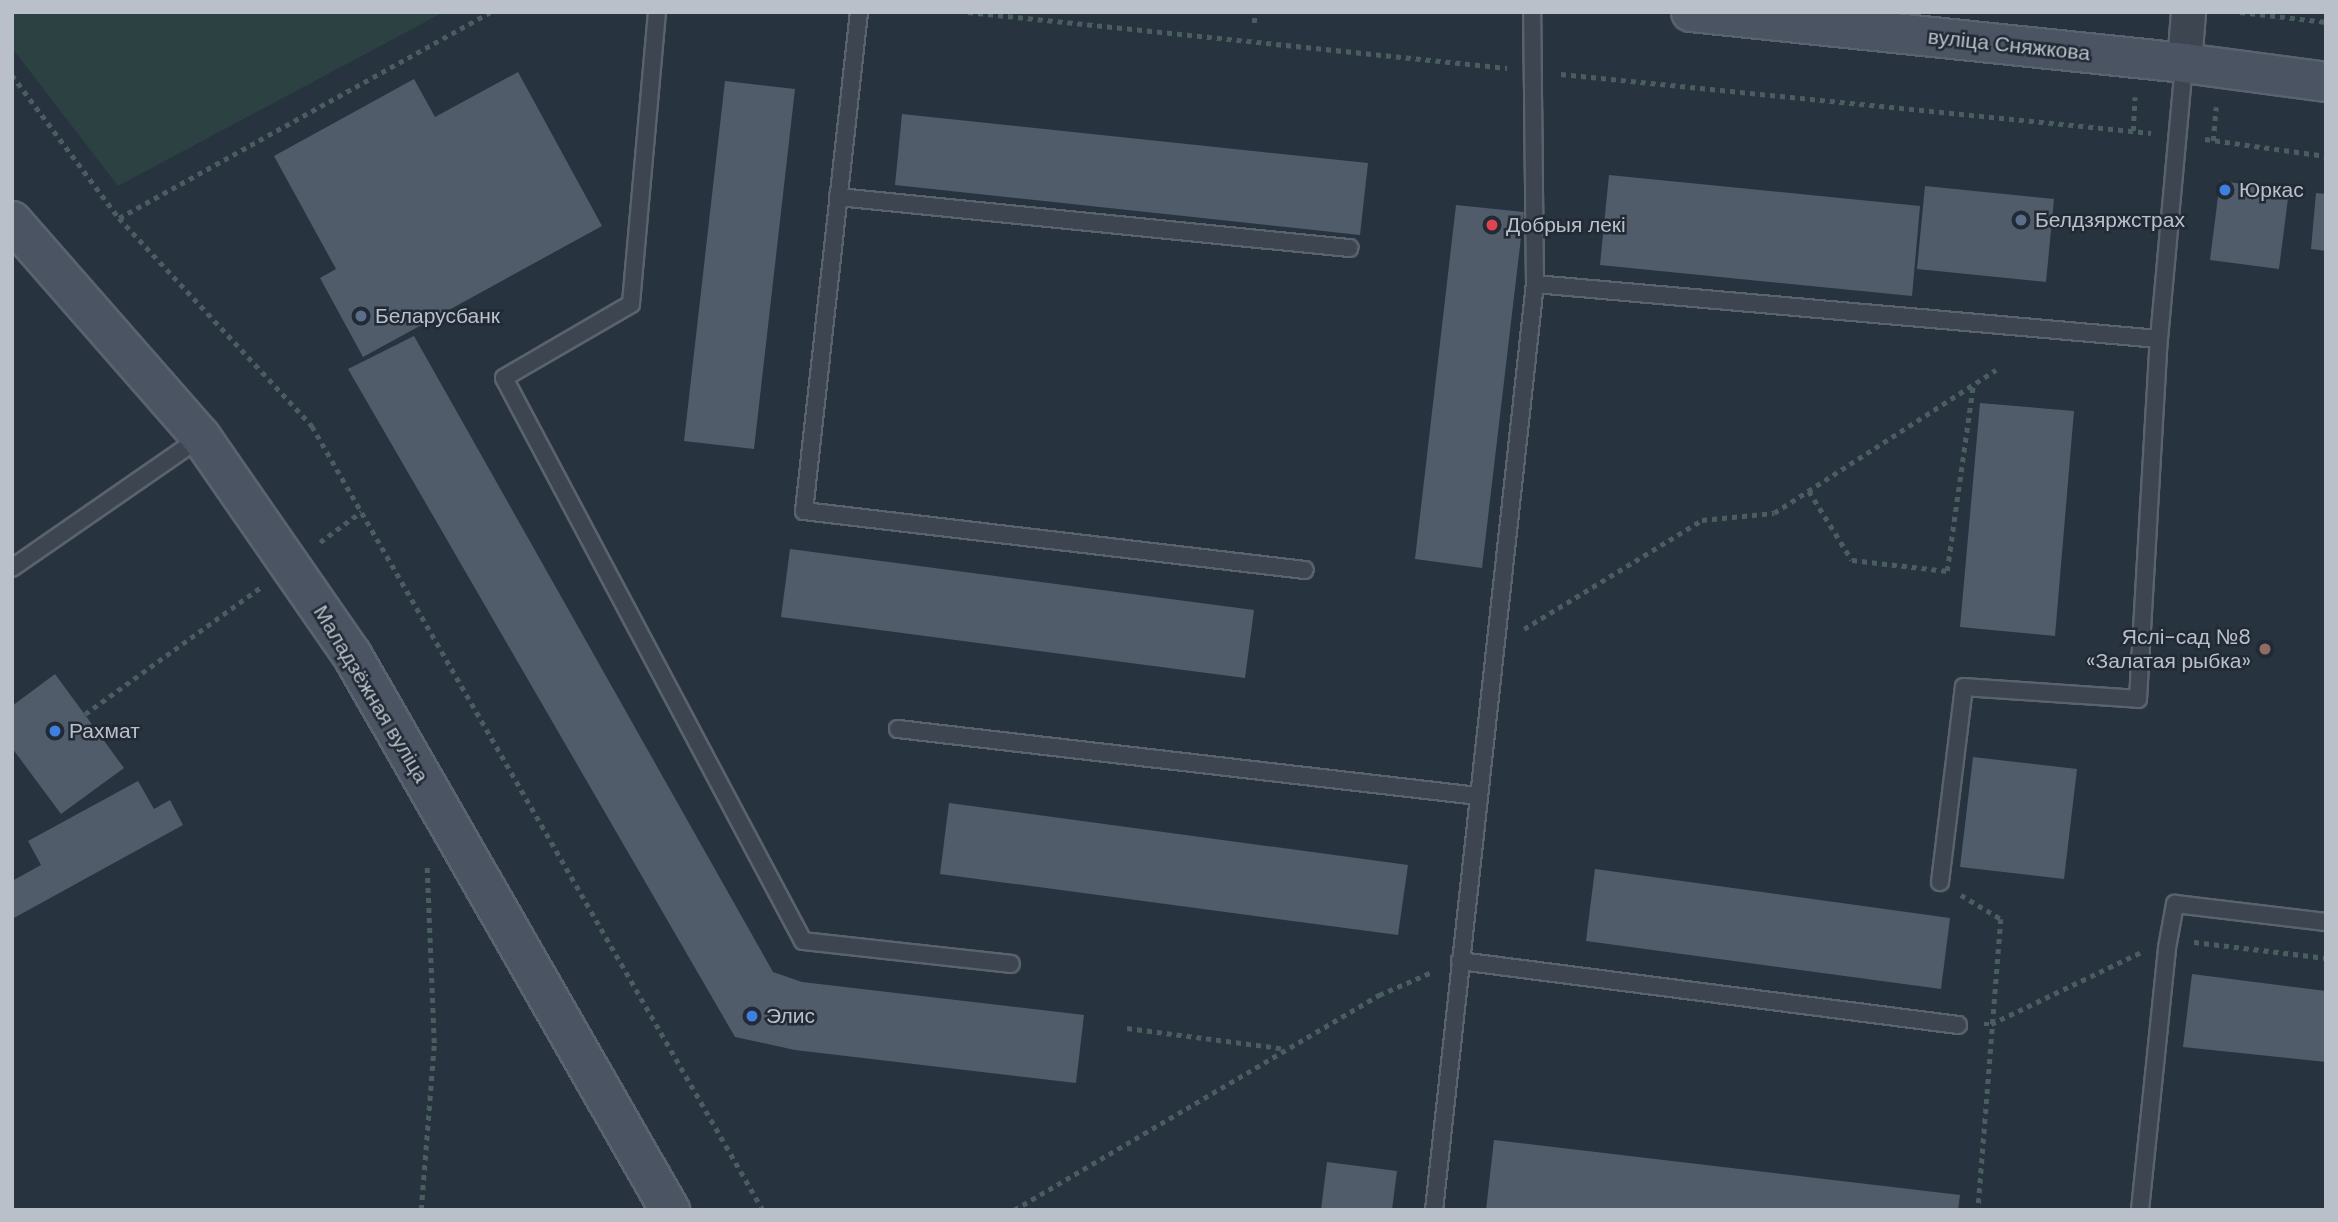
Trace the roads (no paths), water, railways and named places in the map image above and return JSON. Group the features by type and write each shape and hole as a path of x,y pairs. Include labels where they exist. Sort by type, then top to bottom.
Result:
{"street":[{"name":"вуліца Сняжкова","path":"1691,12 2184,63 2326,82"},
{"path":"2184,63 2188,12"},
{"name":"Маладзёжная вуліца","path":"12,221 201,437 352,655 670,1210"}],"lane":[{"path":"657,12 631,304 504,378 803,941 1011,964"},
{"path":"859,12 804,511 1305,570"},
{"path":"1434,1210 1535,285 1532,12"},
{"path":"1940,882 1964,687 2138,699 2159,339 2184,63"},
{"path":"838,197 1349,248"},
{"path":"1535,285 2159,339"},
{"path":"12,568 201,437"},
{"path":"898,729 1478,796"},
{"path":"2140,1210 2167,948 2175,904 2326,922"},
{"path":"1460,961 1958,1025"}],"place":[{"name":"Юркас","path":"2225,190"},
{"name":"Белдзяржстрах","path":"2021,220"},
{"name":"Добрыя лекі","path":"1492,225"},
{"name":"Беларусбанк","path":"361,316"},
{"name":"Яслі-сад №8 «Залатая рыбка»","path":"2265,649"},
{"name":"Рахмат","path":"55,731"},
{"name":"Элис","path":"752,1016"}]}
